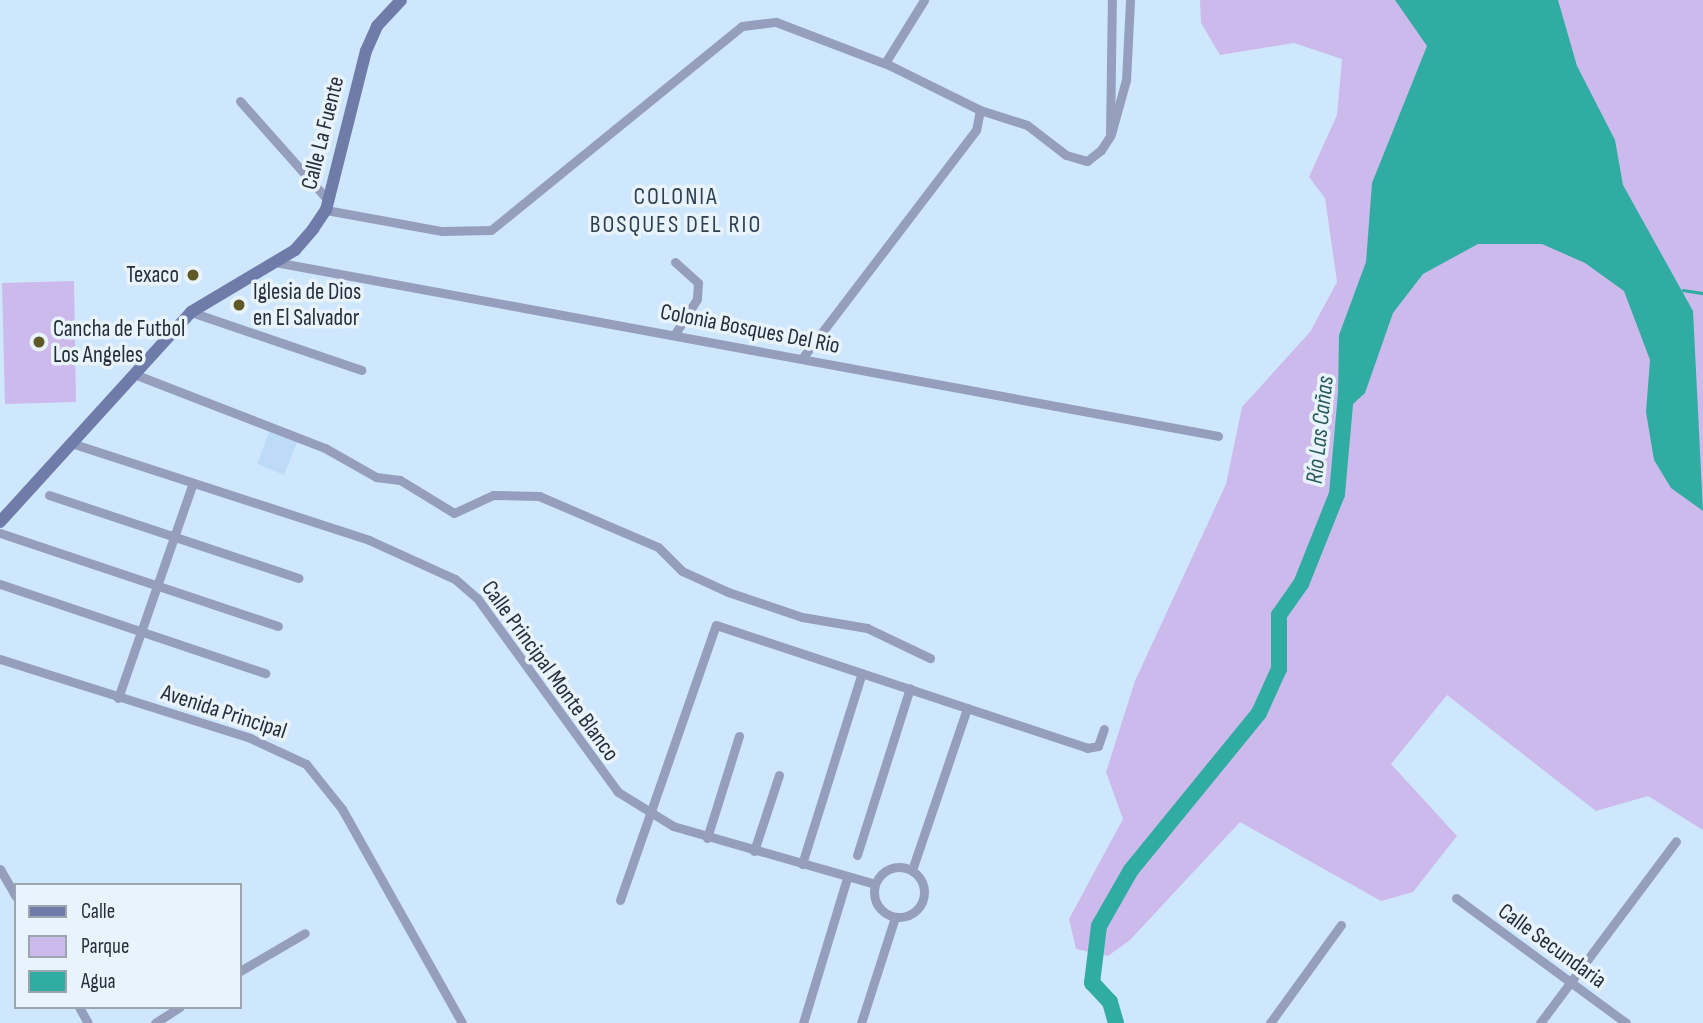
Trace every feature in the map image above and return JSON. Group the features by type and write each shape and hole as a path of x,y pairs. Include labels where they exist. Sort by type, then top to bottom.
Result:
{"street":[{"name":"Calle La Fuente","path":"0,522 191,312 295,250 327,205 366,51 377,26 401,0"},
{"path":"885,63 924,0"},
{"path":"1110,136 1112,0"},
{"path":"240,101 327,205 442,231 491,230 753,21 776,22 885,63 979,110 1027,125 1066,155 1087,161 1110,136 1126,80 1130,0"},
{"path":"803,357 976,130 979,110"},
{"name":"Colonia Bosques Del Rio","path":"273,261 803,357 960,392 1218,436"},
{"path":"675,262 698,283 697,299 675,334"},
{"path":"191,312 360,370"},
{"path":"134,374 325,448 376,477 400,480 454,513 493,495 539,496 658,547 682,571 728,592 802,617 867,628 930,658"},
{"name":"Calle Principal Monte Blanco","path":"71,443 369,540 455,579 477,598 597,769 648,813 707,838 875,884"},
{"path":"118,698 192,483"},
{"path":"49,495 299,578"},
{"path":"0,533 278,626"},
{"path":"0,584 265,673"},
{"path":"620,900 712,628 910,688 1087,748 1098,746 1104,729"},
{"name":"Avenida Principal","path":"0,659 250,738 306,764 342,809 462,1023"},
{"path":"802,864 862,673"},
{"path":"857,855 910,688"},
{"path":"912,870 967,708"},
{"path":"707,838 739,736"},
{"path":"754,851 779,775"},
{"path":"1540,1023 1568,982 1676,841"},
{"path":"890,868 912,870 923,883 923,901 912,914 895,917 880,909 875,884 890,868"},
{"path":"0,869 14,894"},
{"path":"803,1023 847,878"},
{"name":"Calle Secundaria","path":"1456,898 1626,1023"},
{"path":"861,1023 895,917"},
{"path":"1270,1023 1341,925"},
{"path":"242,970 305,933"},
{"path":"155,1023 177,1009"}],"shaded area":[{"path":"271,427 299,437 284,475 257,464"}],"green space":[{"path":"1200,0 1703,0 1703,830 1648,796 1596,811 1447,695 1391,764 1457,836 1413,892 1381,901 1240,822 1130,940 1108,956 1076,949 1069,919 1123,819 1106,772 1135,681 1226,484 1242,407 1310,332 1337,282 1325,198 1309,177 1337,115 1342,59 1294,43 1220,55 1201,23"},
{"name":"Cancha de Futbol Los Angeles","path":"74,281 76,402 5,404 2,283"}],"water":[{"path":"1395,0 1558,0 1577,66 1615,140 1623,185 1693,311 1703,511 1671,488 1654,460 1646,412 1650,360 1624,291 1585,263 1542,244 1478,244 1423,274 1393,313 1365,393 1353,404 1338,399 1339,335 1366,262 1372,183 1427,46"}],"waterway":[{"path":"1683,290 1703,293"},
{"name":"Río Las Cañas","path":"1116,1023 1110,1002 1092,983 1099,926 1131,870 1259,713 1279,669 1279,615 1301,584 1337,494 1347,381"}],"place":[{"name":"Texaco","path":"193,275"},
{"name":"Iglesia de Dios en El Salvador","path":"239,305"},
{"name":"Cancha de Futbol Los Angeles","path":"39,342"}],"district":[{"name":"COLONIA BOSQUES DEL RIO","path":"676,211"}]}
